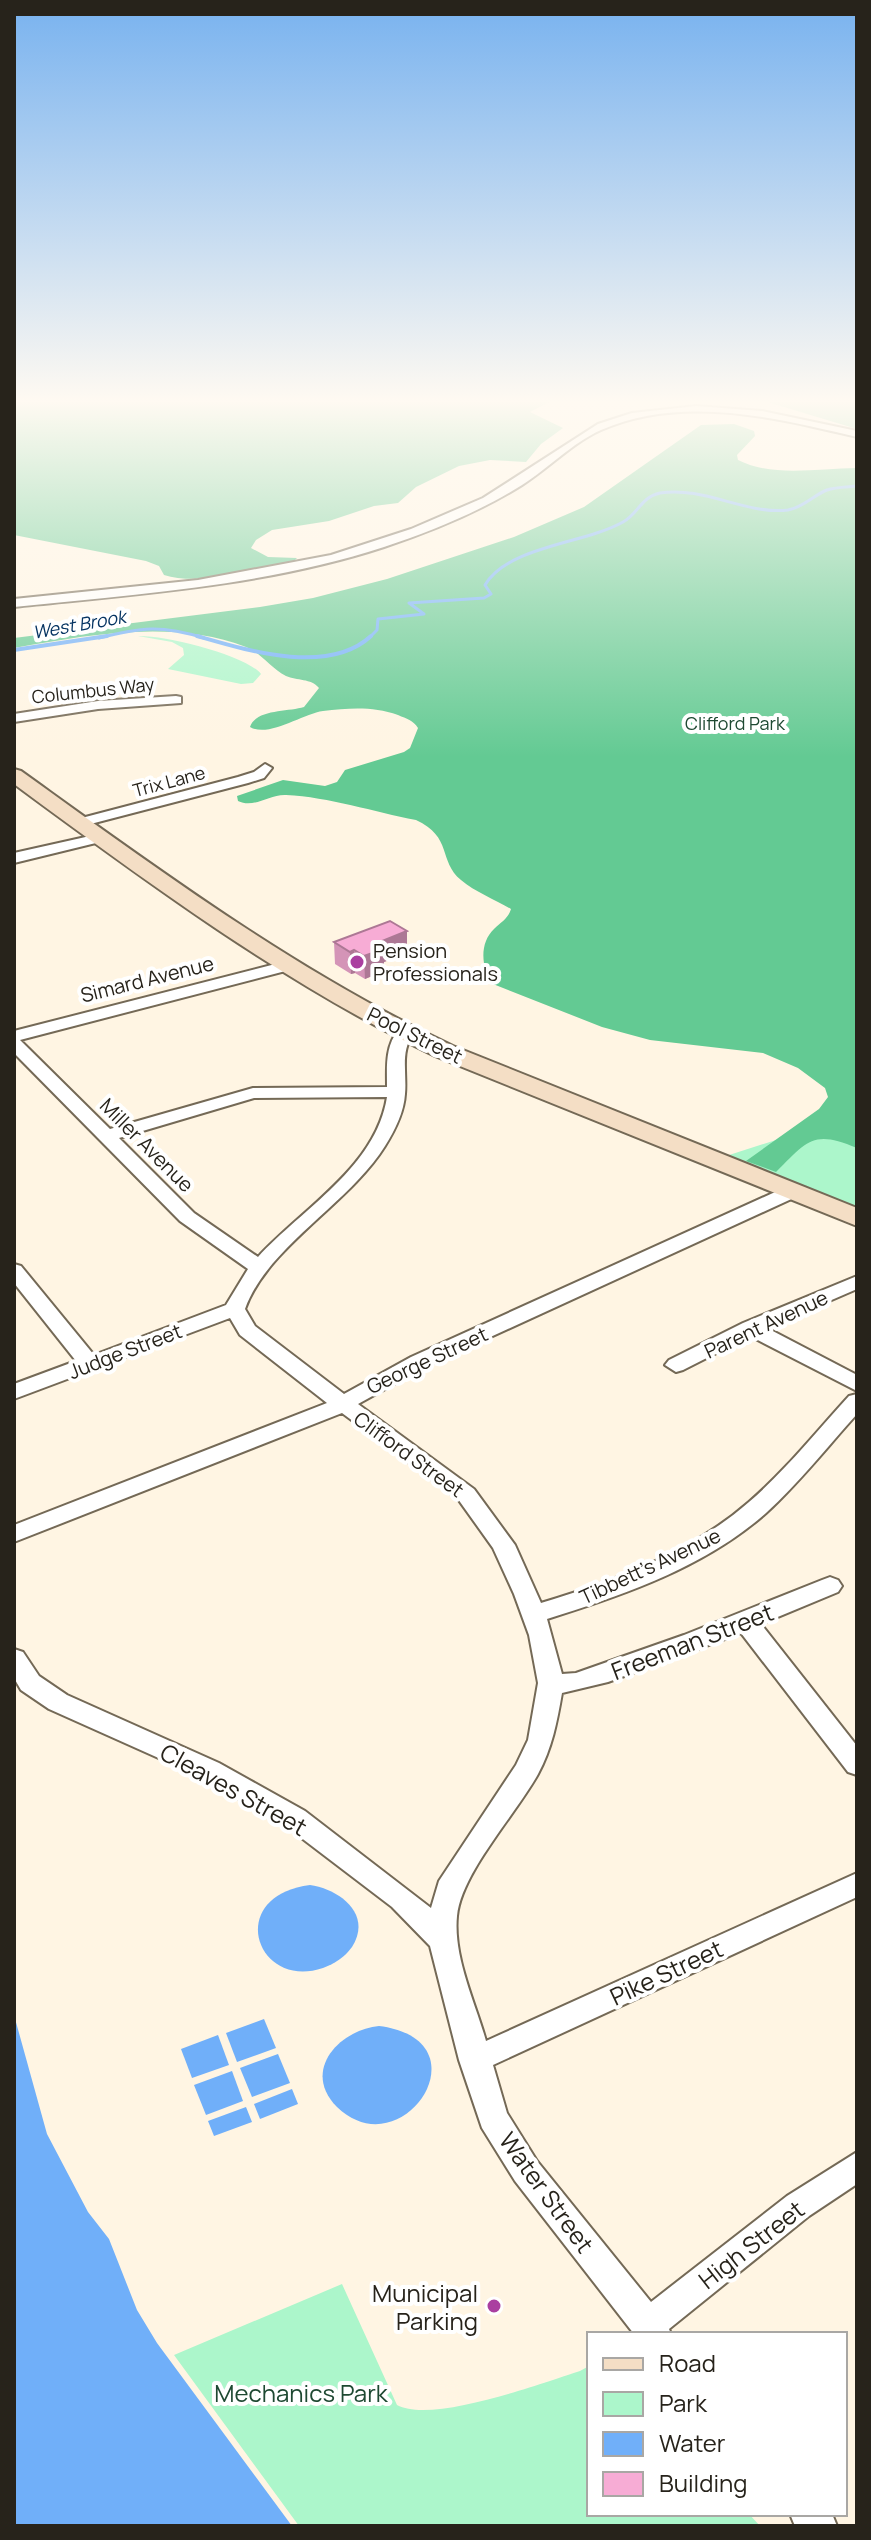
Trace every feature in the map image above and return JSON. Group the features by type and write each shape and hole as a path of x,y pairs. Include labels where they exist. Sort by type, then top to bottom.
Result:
{"main road":[{"name":"Pool Street","path":"14,775 148,875 404,1034 857,1218"}],"street":[{"path":"14,603 231,578 325,560 376,545 441,520"},
{"name":"Columbus Way","path":"14,718 98,705 176,700"},
{"name":"Trix Lane","path":"79,823 243,780 259,775 265,768"},
{"path":"14,858 99,838"},
{"name":"Simard Avenue","path":"14,1036 291,965"},
{"path":"235,1309 244,1283 325,1207 358,1170 387,1126 396,1092 395,1045 404,1034"},
{"name":"Miller Avenue","path":"14,1043 187,1217 259,1267"},
{"path":"108,1136 253,1093 396,1092"},
{"name":"George Street","path":"14,1534 322,1415 418,1362 791,1192"},
{"path":"14,1270 90,1364"},
{"name":"Parent Avenue","path":"676,1365 750,1328 857,1282"},
{"name":"Clifford Street","path":"235,1309 247,1330 340,1404 424,1461 466,1494 503,1545 534,1614 551,1683 546,1723 536,1753 449,1889 443,1916 443,1942"},
{"name":"Judge Street","path":"14,1392 235,1309"},
{"path":"750,1328 857,1384"},
{"name":"Tibbett's Avenue","path":"534,1614 629,1579 691,1551 729,1529 756,1508 857,1401"},
{"name":"Freeman Street","path":"551,1683 566,1684 593,1678 746,1622 830,1586"},
{"path":"746,1622 857,1765"},
{"name":"Cleaves Street","path":"14,1658 30,1683 45,1695 210,1770 296,1819 402,1899 433,1928 443,1942"},
{"name":"Pike Street","path":"474,2060 857,1884"},
{"name":"Water Street","path":"443,1942 474,2060 493,2118 514,2154 651,2330"},
{"name":"High Street","path":"651,2330 798,2206 857,2166"}],"green space":[{"path":"14,520 333,520 272,530 256,540 251,548 268,557 297,558 294,561 246,573 194,579 164,575 159,566 146,561 14,535"},
{"name":"Clifford Park","path":"555,520 857,520 857,1148 830,1139 812,1141 776,1172 746,1161 819,1109 828,1097 825,1088 798,1068 763,1053 650,1040 602,1027 493,984 484,964 484,949 489,935 511,909 461,880 449,865 435,834 416,820 302,796 280,795 250,803 238,801 237,796 283,780 325,786 337,782 345,770 404,752 410,748 418,728 410,720 379,710 352,709 323,711 266,730 250,727 253,721 266,714 304,707 319,688 308,681 286,676 246,647 218,638 130,632 14,648 14,638 313,598 387,579 514,537"},
{"path":"138,636 166,639 222,653 261,674 253,683 241,684 168,669 184,655 183,648 172,642"},
{"path":"857,1114 857,1209 726,1156"},
{"name":"Mechanics Park","path":"342,2284 397,2405 413,2409 460,2406 515,2392 587,2367 587,2516 751,2516 760,2526 299,2526 174,2355"}],"water":[{"path":"310,1885 332,1892 350,1905 356,1914 357,1935 343,1957 323,1968 300,1971 281,1966 267,1955 259,1939 259,1922 266,1906 283,1893"},
{"path":"14,2015 47,2134 88,2212 109,2239 137,2310 157,2343 292,2526 14,2526"},
{"path":"264,2019 276,2048 237,2062 226,2033"},
{"path":"379,2026 411,2036 428,2053 431,2074 424,2095 408,2113 386,2123 362,2122 337,2107 327,2093 323,2080 324,2067 330,2054 350,2035"},
{"path":"218,2035 229,2065 192,2078 181,2049"},
{"path":"278,2054 290,2083 252,2097 240,2068"},
{"path":"232,2071 243,2101 206,2115 194,2085"},
{"path":"292,2089 298,2104 260,2119 254,2104"},
{"path":"246,2107 252,2122 214,2136 208,2121"}],"building":[{"path":"390,921 407,931 375,944 384,949 364,956 334,942"}],"waterway":[{"name":"West Brook","path":"371,636 377,630 378,619 424,614 409,603 484,598 491,594 485,585 496,572 511,562 626,520"},
{"name":"West Brook","path":"99,638 152,629 204,638"},
{"name":"West Brook","path":"14,650 107,636"},
{"name":"West Brook","path":"197,636 204,638"},
{"name":"West Brook","path":"204,638 262,653 310,657 333,655 353,648 371,636"}],"place":[{"name":"Pension Professionals","path":"357,962"},
{"name":"Municipal Parking","path":"494,2306"}]}
